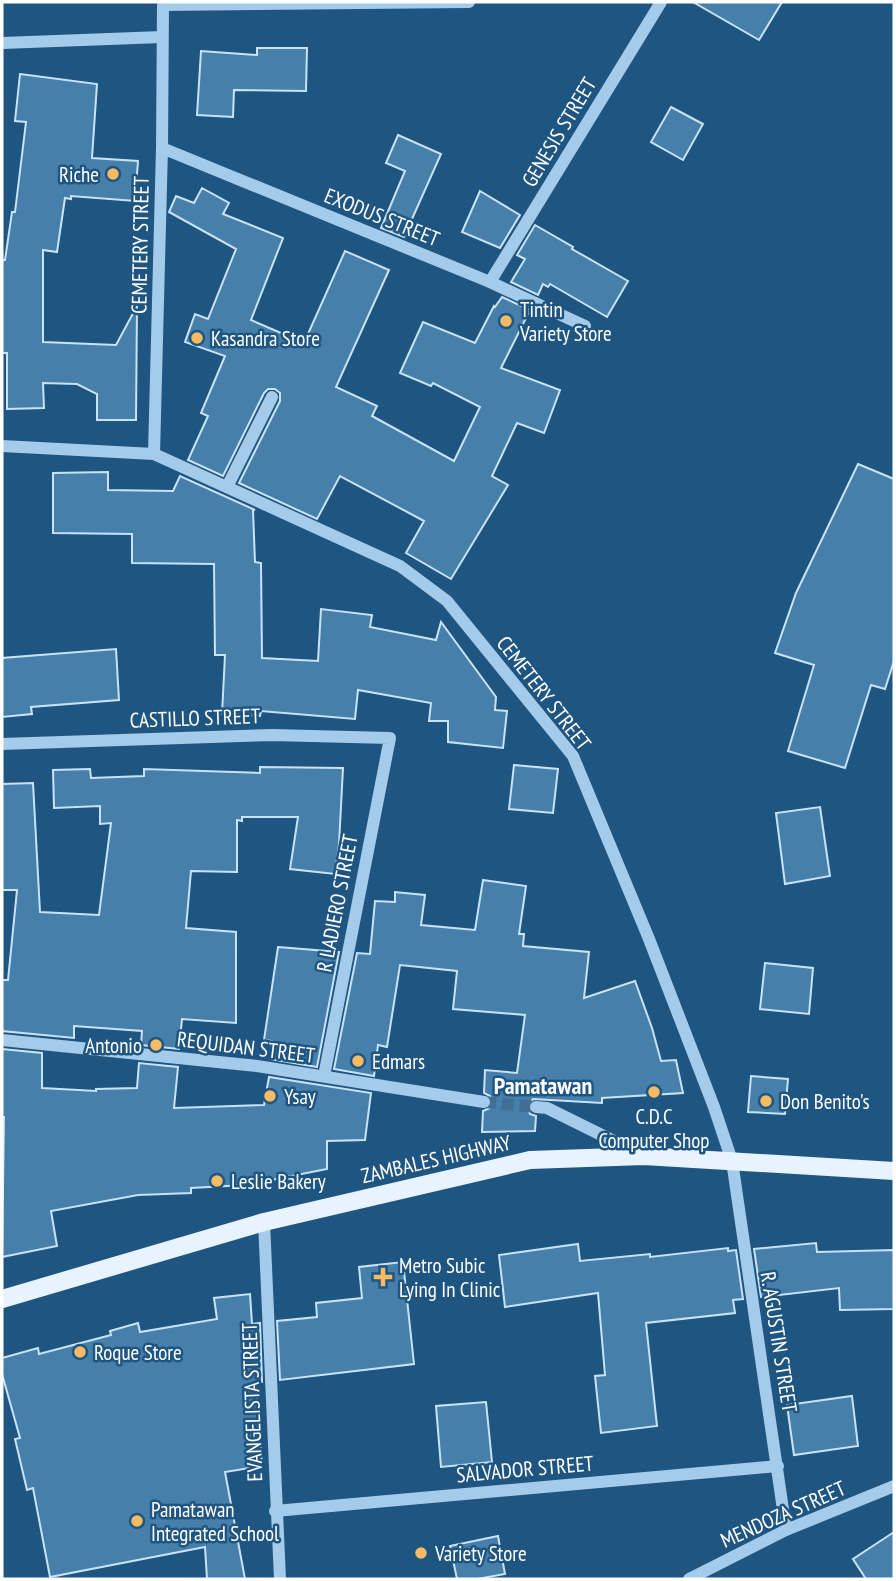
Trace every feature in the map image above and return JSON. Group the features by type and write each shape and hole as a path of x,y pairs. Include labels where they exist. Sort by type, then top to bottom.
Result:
{"main road":[{"name":"ZAMBALES HIGHWAY","path":"2,1299 264,1222 530,1160 644,1156 894,1171"}],"street":[{"name":"CEMETERY STREET","path":"154,454 163,5 469,2"},
{"name":"GENESIS STREET","path":"490,282 661,2"},
{"path":"2,43 162,37"},
{"name":"EXODUS STREET","path":"162,148 490,282 584,326"},
{"path":"227,487 272,397"},
{"name":"CEMETERY STREET","path":"2,446 154,454 400,566 447,601 573,756 649,939 732,1161"},
{"name":"CASTILLO STREET","path":"2,744 272,735 390,738"},
{"name":"R LADIERO STREET","path":"324,1076 390,738"},
{"name":"REQUIDAN STREET","path":"2,1040 257,1066 484,1102"},
{"path":"536,1107 547,1108 644,1156"},
{"name":"R. AGUSTIN STREET","path":"732,1161 786,1530"},
{"name":"EVANGELISTA STREET","path":"264,1222 280,1579"},
{"name":"SALVADOR STREET","path":"275,1511 778,1466"},
{"name":"MENDOZA STREET","path":"689,1579 786,1530 894,1486"}],"building":[{"path":"693,2 782,2 759,40"},
{"path":"257,48 307,48 306,91 234,90 233,117 197,115 201,51 257,55"},
{"path":"20,74 97,84 92,158 138,161 135,201 71,196 71,199 65,198 57,252 43,250 43,342 116,345 137,306 136,420 97,420 97,394 77,384 43,383 44,408 7,409 7,353 2,353 2,260 5,260 12,212 15,212 26,122 15,121"},
{"path":"671,107 703,124 683,160 651,142"},
{"path":"398,135 441,154 404,237 381,228 405,171 386,163"},
{"path":"202,188 229,203 223,214 283,238 251,320 304,343 345,251 389,270 336,387 377,406 372,416 454,461 480,407 433,383 431,386 400,373 423,322 475,343 494,306 502,297 530,310 501,368 560,390 544,433 517,423 492,476 508,485 451,579 406,553 424,521 340,476 317,519 239,483 280,401 280,393 275,389 268,389 264,393 223,476 188,460 208,416 201,413 225,356 185,342 195,314 208,319 236,249 169,212 176,196 194,203"},
{"path":"480,191 520,215 500,248 462,232"},
{"path":"535,225 628,281 607,317 550,284 548,287 543,284 538,295 511,282 525,259 517,255"},
{"path":"858,464 894,479 894,661 885,689 871,685 845,768 788,751 814,665 775,653 796,593"},
{"path":"108,472 108,490 173,491 180,476 255,510 255,562 261,563 262,658 318,661 321,609 372,615 370,627 436,640 441,622 496,697 495,710 507,711 503,748 448,742 448,721 429,721 431,703 358,690 355,719 261,711 260,716 222,714 225,655 215,655 214,564 132,563 132,534 53,533 53,473"},
{"path":"116,649 119,700 31,707 32,714 2,717 2,658"},
{"path":"514,765 558,769 553,813 509,809"},
{"path":"260,767 343,768 339,844 335,874 290,869 298,817 242,817 242,821 237,820 237,872 191,871 186,928 236,932 236,1023 182,1019 179,1049 141,1045 142,1031 74,1026 74,1038 2,1031 2,980 8,980 17,890 2,890 2,784 33,783 40,912 99,915 111,823 100,824 100,806 54,808 53,770 90,769 91,778 144,776 144,769 260,773"},
{"path":"820,807 830,876 785,884 776,813"},
{"path":"483,880 526,886 519,934 524,934 523,946 589,952 584,998 635,981 661,1061 676,1060 683,1093 602,1098 602,1103 533,1099 527,1107 530,1114 536,1116 535,1131 482,1132 483,1111 493,1103 490,1096 484,1093 485,1070 517,1073 525,1015 453,1009 457,971 400,965 387,1047 378,1045 374,1076 334,1069 357,953 370,954 375,901 395,902 395,892 425,895 421,925 475,930"},
{"path":"278,947 339,952 317,1067 270,1059 272,1041 264,1040"},
{"path":"765,963 813,968 809,1014 760,1009"},
{"path":"2,1049 42,1053 42,1088 96,1091 137,1088 139,1063 178,1067 174,1108 264,1105 269,1077 371,1093 365,1140 327,1141 327,1169 246,1185 191,1188 191,1193 138,1195 51,1211 57,1246 2,1257"},
{"path":"751,1076 788,1079 785,1114 748,1112"},
{"path":"816,1243 817,1252 894,1250 894,1309 840,1310 839,1288 761,1297 754,1249"},
{"path":"578,1244 580,1261 650,1254 650,1257 728,1248 728,1251 736,1250 743,1299 733,1300 735,1313 646,1323 657,1426 601,1433 595,1376 605,1375 598,1293 505,1307 499,1255"},
{"path":"403,1262 414,1364 280,1380 277,1321 317,1317 316,1303 362,1298 359,1267"},
{"path":"250,1294 252,1324 260,1323 262,1382 256,1383 262,1466 225,1472 245,1579 207,1579 205,1547 50,1577 33,1488 27,1490 15,1439 20,1438 2,1374 2,1358 38,1348 39,1354 111,1335 110,1331 138,1323 140,1332 217,1319 214,1298"},
{"path":"852,1396 858,1446 794,1455 787,1405"},
{"path":"486,1402 492,1462 441,1467 436,1406"},
{"path":"894,1532 894,1579 866,1579 853,1559"},
{"path":"498,1536 505,1574 457,1579 450,1546"}],"tunnel":[{"path":"484,1102 536,1107"}],"place":[{"name":"Riche","path":"113,174"},
{"name":"Tintin Variety Store","path":"506,321"},
{"name":"Kasandra Store","path":"197,338"},
{"name":"Antonio","path":"156,1045"},
{"name":"Edmars","path":"358,1061"},
{"name":"C.D.C Computer Shop","path":"654,1092"},
{"name":"Ysay","path":"270,1096"},
{"name":"Don Benito's","path":"766,1101"},
{"name":"Leslie Bakery","path":"217,1181"},
{"name":"Metro Subic Lying In Clinic","path":"383,1277"},
{"name":"Roque Store","path":"80,1352"},
{"name":"Pamatawan Integrated School","path":"137,1521"},
{"name":"Variety Store","path":"421,1553"}],"district":[{"name":"Pamatawan","path":"543,1085"}]}
